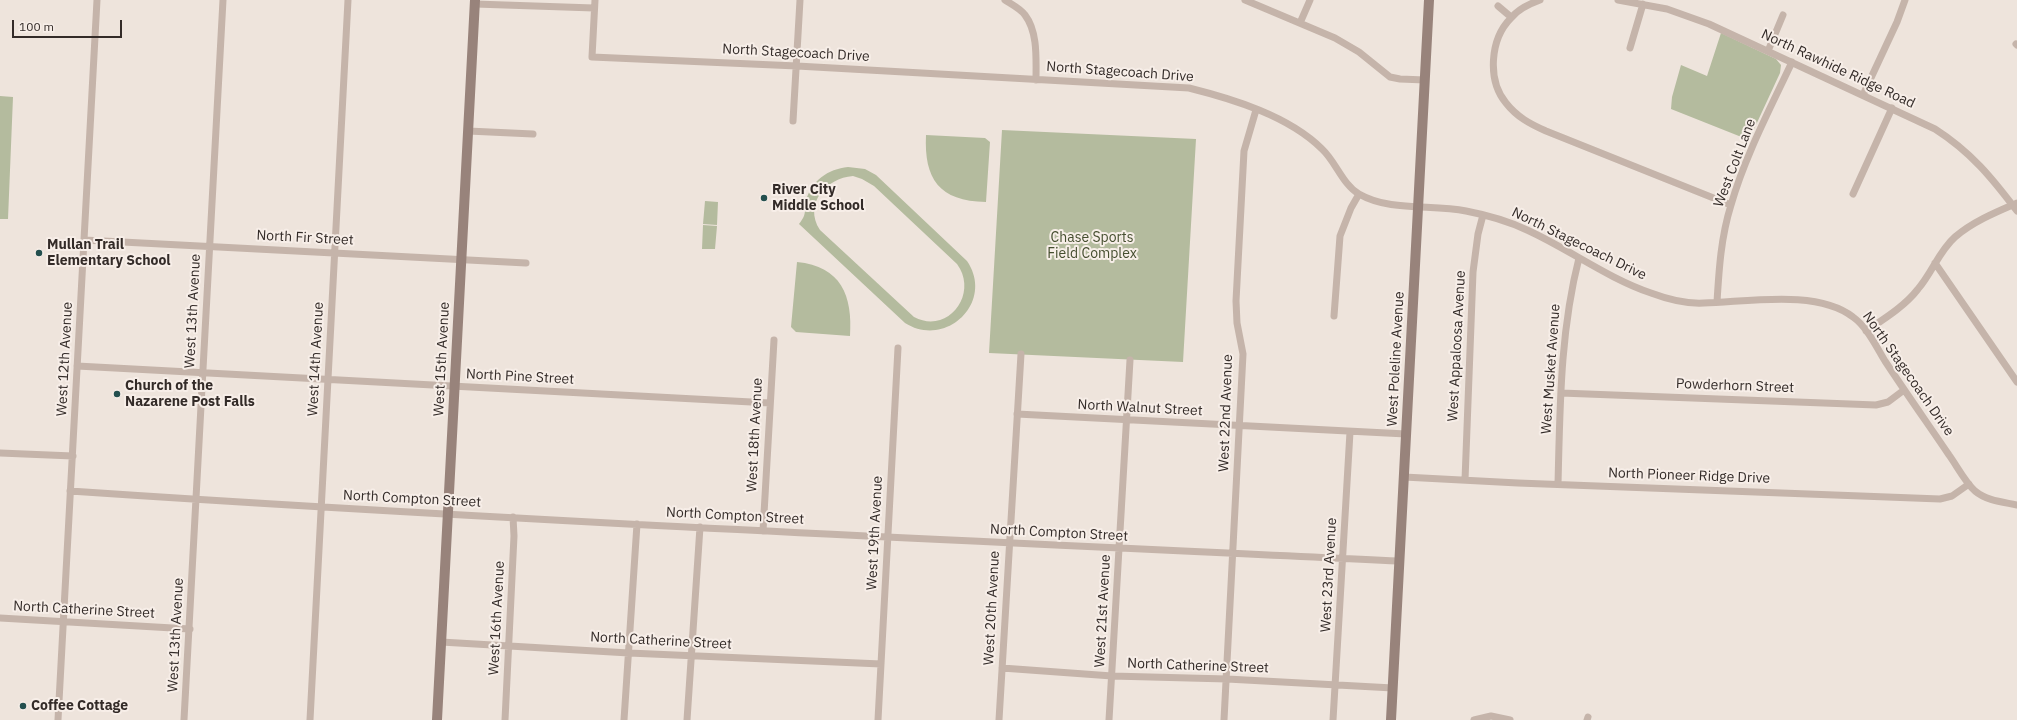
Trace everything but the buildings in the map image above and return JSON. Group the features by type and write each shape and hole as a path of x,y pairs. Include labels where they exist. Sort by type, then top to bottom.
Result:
{"street":[{"name":"West 12th Avenue","path":"58,720 97,0"},
{"name":"West 13th Avenue","path":"184,720 223,0"},
{"name":"West 14th Avenue","path":"310,720 348,0"},
{"path":"475,2 594,8 595,0"},
{"path":"793,121 800,0"},
{"path":"1005,0 1025,14 1030,24 1036,49 1036,80"},
{"path":"1245,0 1335,38 1359,52 1390,77 1400,80 1425,80"},
{"path":"1300,23 1310,0"},
{"name":"West Poleline Avenue","path":"1391,720 1429,0"},
{"path":"1540,0 1526,6 1511,17 1496,43 1494,70 1496,82 1502,97 1521,119 1546,131 1731,205"},
{"name":"North Rawhide Ridge Road","path":"1618,0 1667,9 1702,21 1935,129 1958,143 1988,173 2016,206"},
{"path":"1863,95 1897,22 1905,0"},
{"name":"West 15th Avenue","path":"437,720 475,2"},
{"path":"1630,48 1643,4"},
{"path":"1498,6 1511,17"},
{"name":"North Stagecoach Drive","path":"594,8 592,57 797,66 1189,88 1217,95 1282,120 1305,132 1324,150 1350,187 1359,194 1374,201 1394,205 1454,209 1483,215 1526,229 1620,281 1654,294 1702,304 1717,302 1807,300 1820,302 1844,310 1856,319 1866,331 1904,390 1975,491 1987,498 2017,505"},
{"path":"1768,51 1783,16"},
{"name":"West Colt Lane","path":"1717,302 1721,251 1731,205 1746,162 1792,62"},
{"path":"1853,194 1892,108"},
{"name":"West 22nd Avenue","path":"1224,720 1243,354 1237,323 1236,301 1244,151 1256,110"},
{"path":"468,131 533,134"},
{"path":"1334,316 1340,236 1351,208 1359,194"},
{"path":"1866,331 1887,317 1918,290 1935,263 1955,237 1973,225 2016,206"},
{"name":"West Appaloosa Avenue","path":"1465,480 1473,272 1478,234 1483,215"},
{"name":"North Fir Street","path":"84,240 526,263"},
{"name":"West Musket Avenue","path":"1558,484 1561,393 1566,319 1579,258"},
{"path":"1935,263 2017,382"},
{"name":"West 18th Avenue","path":"763,531 774,340"},
{"name":"West 19th Avenue","path":"878,720 898,348"},
{"name":"West 20th Avenue","path":"999,720 1021,354"},
{"name":"West 21st Avenue","path":"1110,720 1130,360"},
{"name":"North Pine Street","path":"77,366 770,403"},
{"name":"Powderhorn Street","path":"1561,393 1876,405 1888,402 1904,390"},
{"name":"North Walnut Street","path":"1017,414 1406,434"},
{"name":"West 23rd Avenue","path":"1333,720 1350,432"},
{"path":"0,452 73,456"},
{"name":"North Pioneer Ridge Drive","path":"1404,476 1558,484 1940,499 1952,496 1969,484"},
{"name":"North Compton Street","path":"70,491 196,500 887,538 1399,561"},
{"name":"West 16th Avenue","path":"505,720 513,517"},
{"path":"624,720 637,524"},
{"path":"687,720 700,527"},
{"name":"North Catherine Street","path":"0,618 190,629"},
{"name":"North Catherine Street","path":"441,642 629,653 881,664"},
{"name":"North Catherine Street","path":"1002,668 1112,676 1227,679 1393,688"},
{"path":"1474,720 1491,716 1510,720"}],"green space":[{"path":"1721,33 1776,59 1781,65 1780,73 1749,140 1671,109 1672,97 1681,65 1707,76"},
{"path":"0,96 13,97 8,219 0,219"},
{"name":"Chase Sports Field Complex","path":"1002,130 1196,139 1183,362 989,353"},
{"path":"926,135 985,138 990,142 986,202 970,201 957,197 946,192 938,185 928,164"},
{"path":"848,167 865,169 876,175 967,261 974,277 975,292 970,305 962,317 950,326 936,330 921,329 905,323 799,224 804,215 808,194 816,182 827,173","holes":["853,176 874,186 957,264 963,276 964,287 962,299 948,316 938,321 927,321 914,317 820,230 815,220 814,211 820,194 826,187 843,178"]},
{"path":"705,201 718,202 717,225 703,224"},
{"path":"703,225 717,226 715,249 702,249"},
{"path":"797,262 812,265 824,270 834,277 841,286 846,296 849,308 850,336 796,332 791,327"}],"place":[{"name":"River City Middle School","path":"764,198"},
{"name":"Mullan Trail Elementary School","path":"39,253"},
{"name":"Church of the Nazarene Post Falls","path":"117,394"},
{"name":"Coffee Cottage","path":"23,706"}]}
